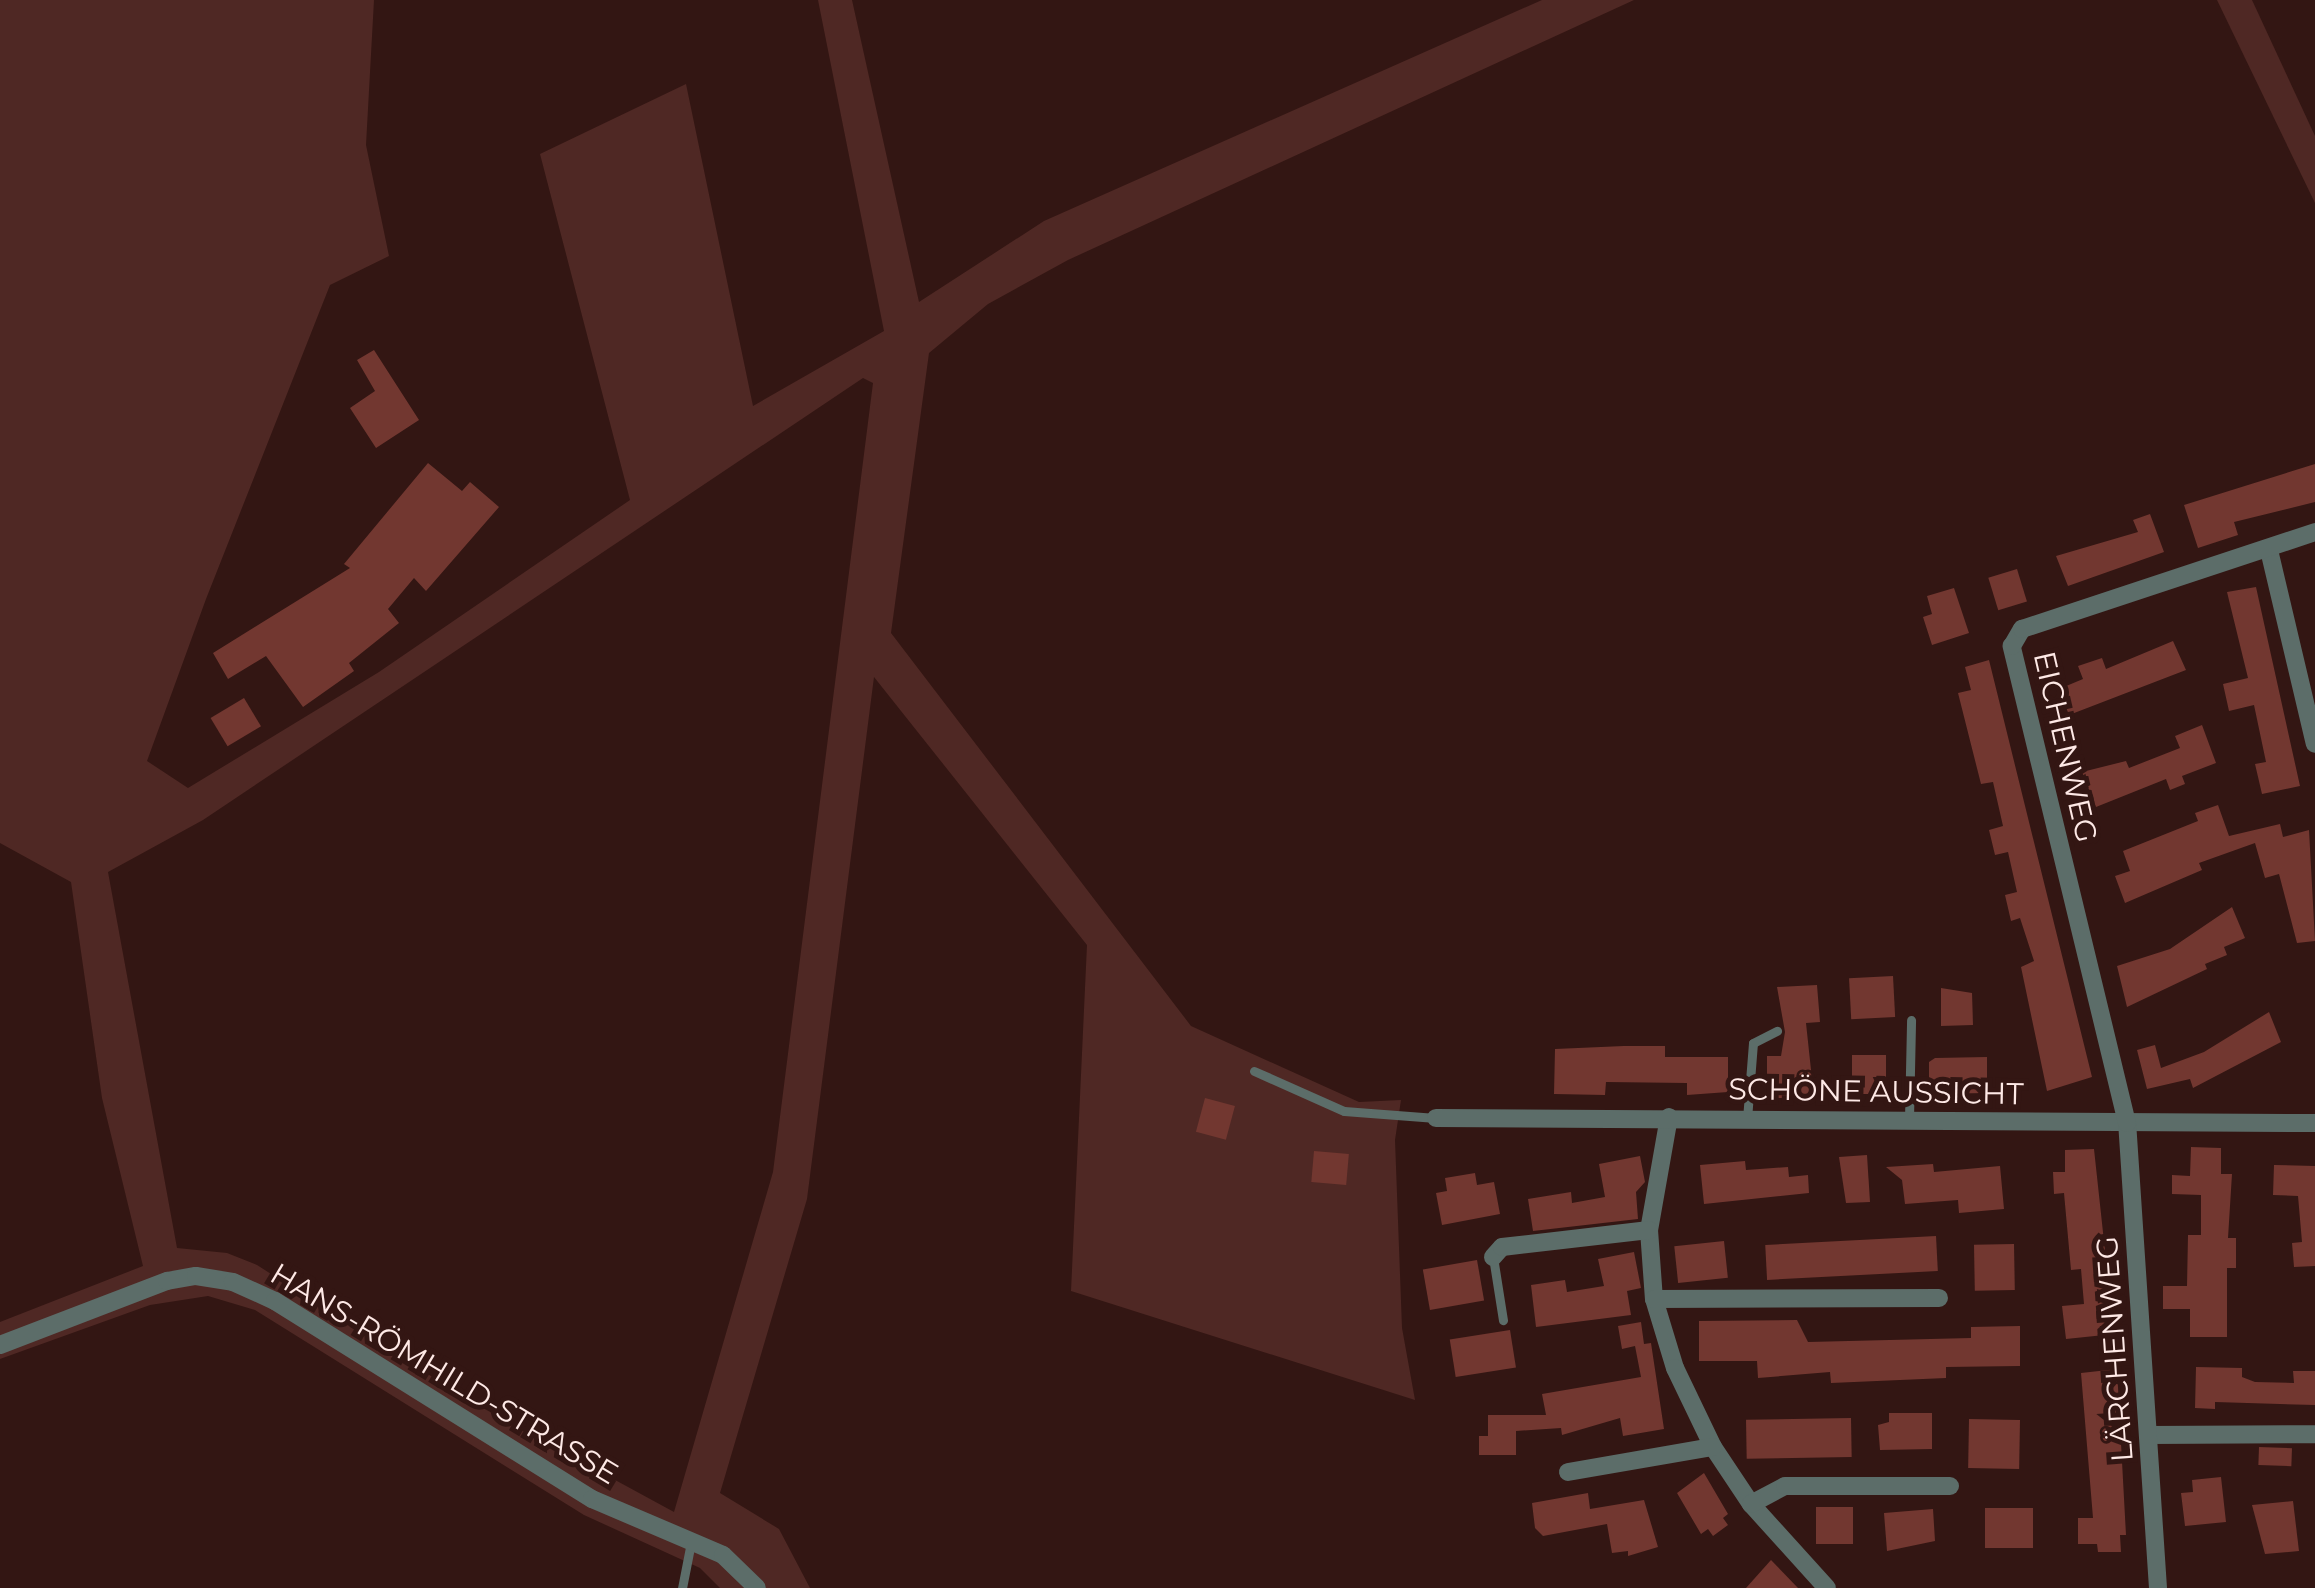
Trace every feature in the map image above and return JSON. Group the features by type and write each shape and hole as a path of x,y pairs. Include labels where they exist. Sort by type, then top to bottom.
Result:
{"street":[{"name":"EICHENWEG","path":"2127,1123 2014,636 2315,532"},
{"path":"2270,550 2315,744"},
{"path":"1669,1117 1649,1230 1654,1299 1675,1368 1713,1447 1752,1504 1827,1588"},
{"name":"SCHÖNE AUSSICHT","path":"1436,1118 2315,1124"},
{"name":"LÄRCHENWEG","path":"2127,1123 2158,1580"},
{"path":"1493,1257 1502,1247 1649,1230"},
{"name":"HANS-RÖMHILD-STRASSE","path":"0,1345 166,1281 196,1276 233,1282 276,1301 592,1499 691,1540 739,1568 757,1588"},
{"path":"1654,1299 1939,1298"},
{"path":"2149,1435 2315,1434"},
{"path":"1568,1472 1713,1447"},
{"path":"1752,1504 1785,1486 1950,1486"},
{"path":"739,1568 746,1588"}],"lane":[{"path":"1909,1119 1911,1020"},
{"path":"1746,1119 1754,1043 1777,1031"},
{"path":"1254,1072 1344,1112 1436,1118"},
{"path":"1493,1257 1503,1320"},
{"path":"682,1588 691,1540"}],"shaded area":[{"path":"0,0 374,0 366,145 389,256 330,285 206,599 147,761 188,788 379,672 630,500 540,154 686,84 753,406 884,331 818,0 852,0 919,302 1044,221 1542,0 1634,0 1068,260 988,304 929,353 891,633 1191,1026 1359,1102 1401,1100 1395,1140 1402,1328 1415,1400 1071,1291 1087,945 874,677 807,1199 720,1493 779,1529 810,1588 720,1588 700,1568 584,1515 255,1310 208,1296 150,1305 0,1359 0,1322 143,1266 102,1098 71,882 0,843","holes":["863,378 873,383 773,1172 674,1512 470,1401 257,1265 227,1253 177,1248 108,872 203,820"]},
{"path":"2217,0 2252,0 2315,136 2315,203"}],"building":[{"path":"374,350 419,420 376,448 350,408 375,391 357,360"},
{"path":"428,463 462,491 470,482 499,507 426,591 414,578 388,609 399,623 349,663 354,671 303,707 266,656 228,679 213,653 350,568 344,564"},
{"path":"2315,464 2315,502 2234,522 2238,535 2198,548 2184,505"},
{"path":"2150,514 2164,552 2068,586 2056,556 2138,532 2133,520"},
{"path":"2017,569 2027,602 1998,610 1988,578"},
{"path":"2256,587 2300,786 2262,794 2255,764 2266,762 2254,705 2229,711 2223,684 2248,678 2227,592"},
{"path":"1954,588 1969,633 1932,645 1923,617 1932,614 1927,596"},
{"path":"2173,641 2186,670 2069,715 2059,689 2083,679 2078,666 2102,658 2106,669"},
{"path":"1989,660 2092,1077 2047,1091 2021,967 2034,961 2020,918 2011,921 2005,895 2017,892 2008,852 1995,855 1989,830 2003,826 1993,782 1981,784 1958,693 1971,690 1965,667"},
{"path":"244,698 261,726 228,746 211,718"},
{"path":"2202,725 2216,763 2182,776 2185,784 2170,790 2166,779 2096,807 2082,772 2126,761 2129,768 2180,748 2175,736"},
{"path":"2218,805 2229,836 2280,824 2283,837 2309,830 2315,941 2297,943 2279,874 2265,878 2255,843 2199,863 2202,870 2125,903 2115,876 2130,871 2123,851 2198,821 2195,813"},
{"path":"2232,907 2245,938 2224,947 2227,955 2205,964 2207,969 2127,1007 2117,966 2170,949"},
{"path":"1893,976 1895,1017 1851,1019 1849,978"},
{"path":"1817,985 1820,1022 1806,1023 1814,1098 1767,1098 1767,1056 1781,1056 1785,1032 1777,987"},
{"path":"1941,988 1972,993 1973,1025 1941,1026"},
{"path":"2269,1012 2281,1042 2193,1088 2190,1079 2147,1089 2137,1050 2155,1045 2161,1068 2204,1052"},
{"path":"1665,1046 1665,1057 1728,1057 1728,1092 1687,1095 1687,1083 1606,1082 1605,1095 1554,1094 1555,1049"},
{"path":"1852,1055 1886,1055 1886,1094 1852,1094"},
{"path":"1987,1057 1987,1093 1929,1094 1929,1062 1935,1058"},
{"path":"1205,1098 1235,1106 1226,1140 1196,1132"},
{"path":"2191,1147 2221,1148 2221,1174 2232,1174 2228,1238 2236,1238 2236,1268 2227,1268 2227,1337 2190,1337 2190,1309 2163,1309 2163,1286 2187,1286 2188,1235 2201,1235 2201,1195 2172,1194 2172,1175 2190,1176"},
{"path":"2094,1149 2114,1334 2066,1339 2062,1306 2084,1304 2081,1269 2071,1270 2064,1193 2054,1194 2053,1172 2065,1172 2065,1150"},
{"path":"1314,1151 1349,1154 1346,1185 1311,1182"},
{"path":"1867,1155 1870,1202 1846,1203 1839,1157"},
{"path":"1640,1156 1645,1182 1636,1192 1638,1219 1533,1231 1528,1199 1571,1192 1572,1203 1605,1197 1599,1164"},
{"path":"1745,1161 1746,1170 1788,1167 1789,1177 1808,1175 1809,1193 1704,1204 1700,1165"},
{"path":"1933,1164 1934,1172 2000,1166 2004,1209 1959,1213 1958,1200 1905,1204 1902,1180 1886,1167"},
{"path":"2274,1165 2315,1166 2315,1266 2294,1267 2292,1243 2302,1242 2298,1196 2273,1195"},
{"path":"1475,1173 1477,1185 1494,1182 1500,1214 1442,1225 1436,1193 1447,1191 1445,1178"},
{"path":"1936,1236 1938,1271 1767,1280 1765,1245"},
{"path":"1724,1241 1728,1278 1678,1283 1674,1246"},
{"path":"2014,1244 2015,1290 1975,1291 1974,1245"},
{"path":"1634,1252 1641,1288 1627,1291 1631,1315 1536,1327 1531,1285 1565,1280 1567,1292 1604,1286 1598,1259"},
{"path":"1477,1260 1484,1300 1430,1310 1423,1270"},
{"path":"1797,1320 1808,1342 1971,1338 1971,1327 2020,1326 2020,1366 1946,1367 1946,1378 1831,1383 1830,1372 1758,1378 1757,1361 1699,1361 1699,1321"},
{"path":"1641,1322 1644,1344 1651,1343 1664,1429 1623,1436 1620,1418 1562,1435 1561,1428 1516,1431 1516,1455 1479,1455 1479,1436 1488,1436 1488,1415 1546,1415 1542,1394 1641,1377 1635,1346 1622,1349 1618,1326"},
{"path":"1510,1330 1516,1368 1456,1377 1450,1340"},
{"path":"2196,1367 2242,1368 2242,1377 2255,1382 2294,1383 2293,1371 2315,1371 2315,1405 2215,1402 2215,1409 2195,1408"},
{"path":"2117,1369 2126,1535 2120,1535 2121,1552 2098,1552 2097,1544 2078,1544 2078,1518 2093,1518 2081,1373"},
{"path":"1889,1413 1932,1413 1932,1449 1880,1450 1878,1425 1889,1422"},
{"path":"1851,1418 1852,1457 1747,1459 1746,1420"},
{"path":"1969,1419 2020,1420 2019,1469 1968,1468"},
{"path":"2259,1447 2292,1448 2291,1466 2258,1465"},
{"path":"1704,1473 1728,1514 1723,1518 1728,1525 1713,1536 1708,1529 1701,1534 1677,1493"},
{"path":"2221,1477 2226,1522 2185,1526 2181,1493 2193,1492 2192,1480"},
{"path":"1588,1493 1590,1509 1644,1500 1658,1547 1628,1556 1628,1551 1612,1553 1607,1524 1543,1536 1535,1528 1532,1503"},
{"path":"2293,1501 2299,1551 2265,1554 2252,1505"},
{"path":"1816,1507 1853,1507 1853,1544 1816,1544"},
{"path":"1985,1508 2033,1508 2033,1548 1985,1548"},
{"path":"1933,1509 1935,1541 1887,1551 1884,1513"},
{"path":"1771,1560 1798,1588 1746,1588"}]}
